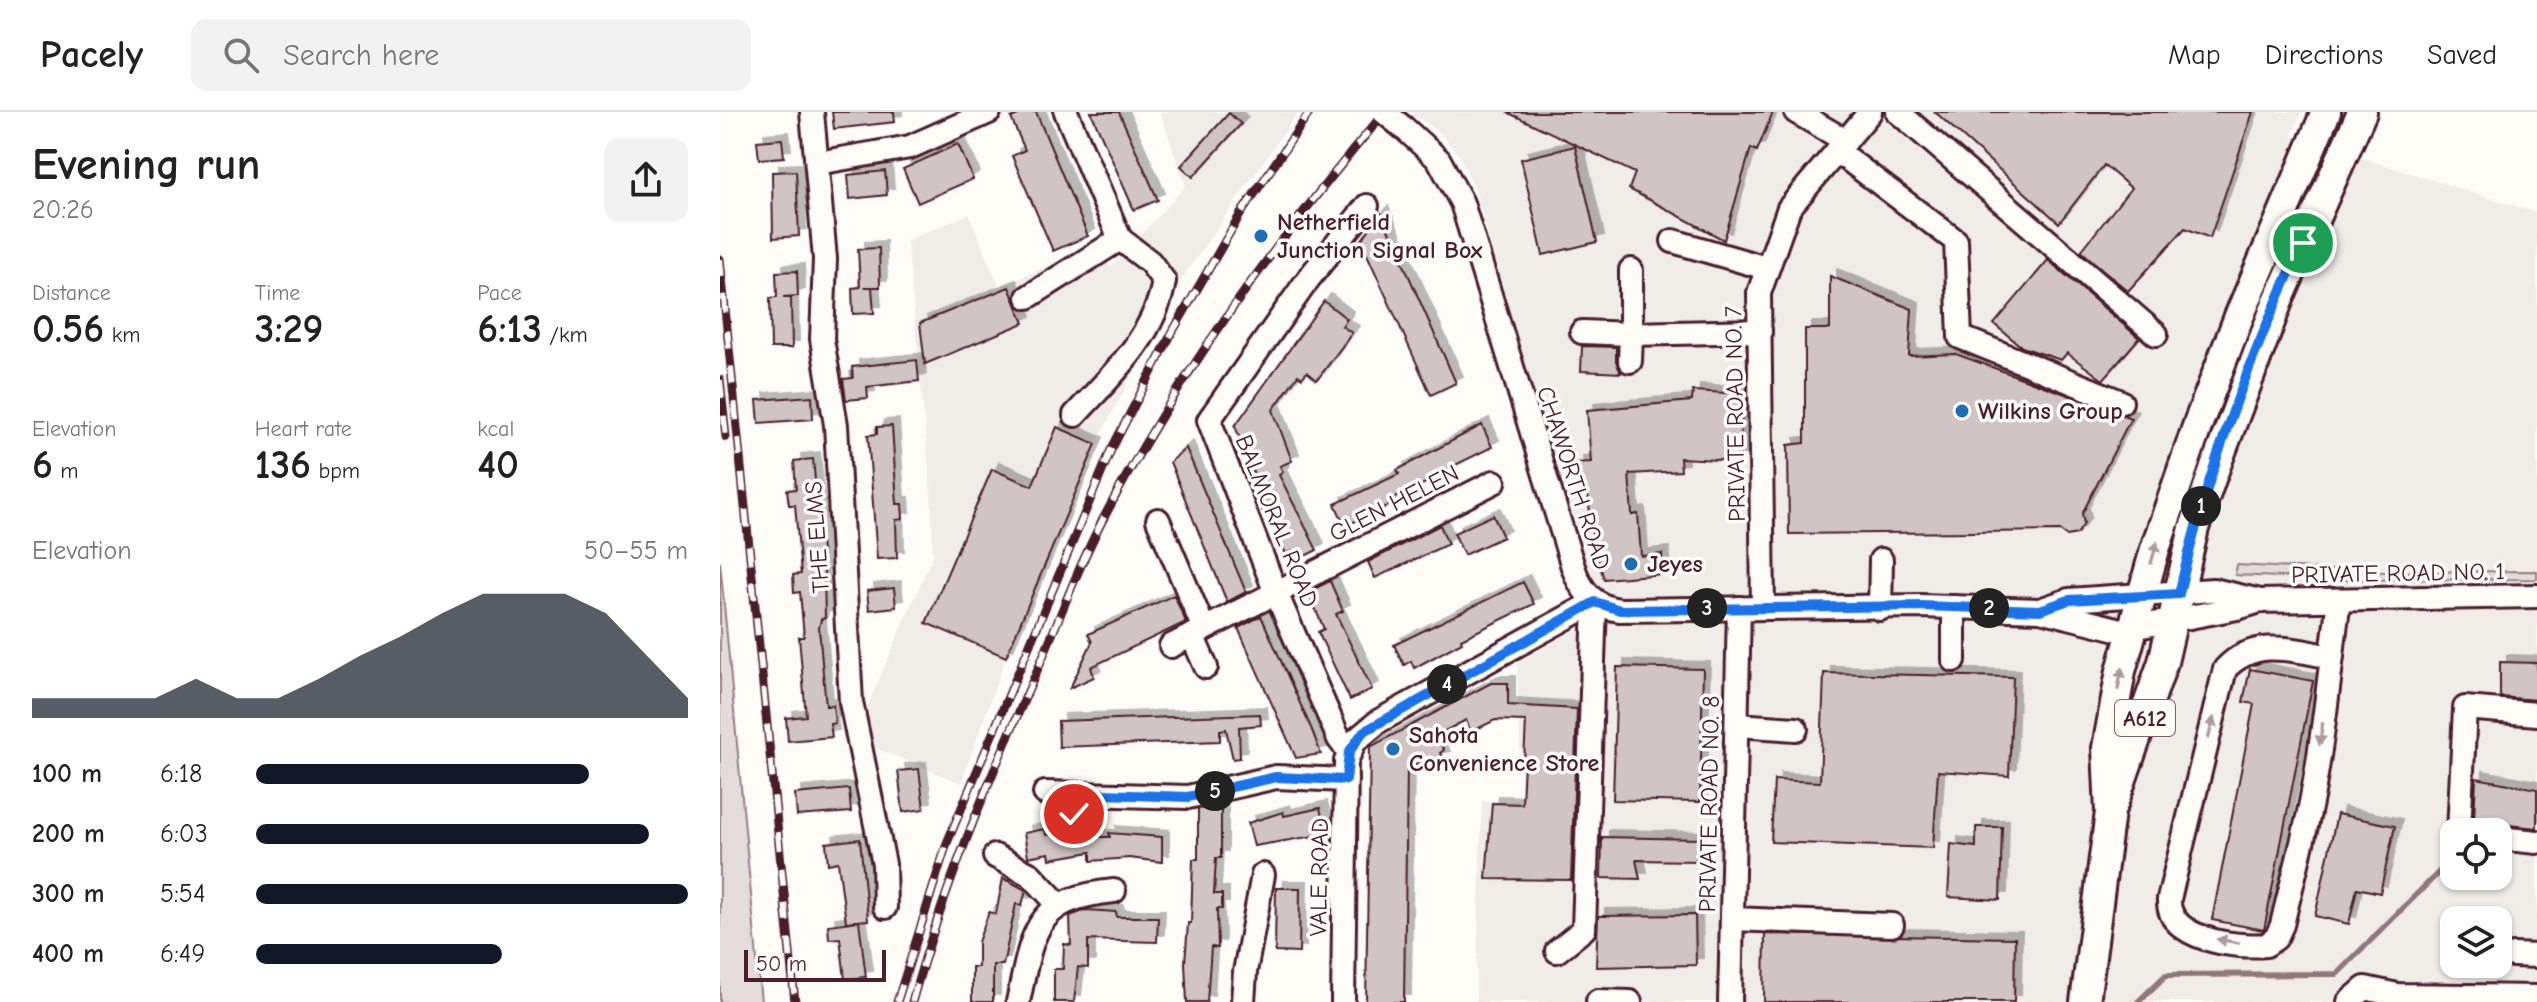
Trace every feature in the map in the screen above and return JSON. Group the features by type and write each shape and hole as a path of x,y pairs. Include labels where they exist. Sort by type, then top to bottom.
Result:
{"main road":[{"name":"A612","path":"2085,1002 2110,812 2107,748 2121,671 2199,421 2250,290 2326,112"},
{"name":"A612","path":"2110,812 2163,662 2194,528 2249,374 2295,259 2362,112"}],"street":[{"name":"THE ELMS","path":"812,112 825,259 822,330 836,425 851,702 884,864 885,907"},
{"path":"817,163 910,147 989,112"},
{"path":"1066,112 1120,239 1150,262 1164,281 1161,300 1135,349 1075,415"},
{"name":"CHAWORTH ROAD","path":"1349,752 1363,732 1379,721 1595,602 1577,579 1462,203 1447,171 1384,112"},
{"path":"1796,112 1956,241 1960,337 2121,402"},
{"name":"PRIVATE ROAD NO. 7","path":"1763,607 1759,293 1789,208 1870,112"},
{"path":"1898,112 2156,334"},
{"path":"2250,290 2270,265 2340,112"},
{"name":"BALMORAL ROAD","path":"1349,752 1339,739 1276,593 1209,420 1309,278 1367,206"},
{"path":"1028,297 1120,239"},
{"path":"1673,241 1766,268"},
{"path":"1630,361 1631,270"},
{"path":"1582,332 1760,331"},
{"name":"GLEN HELEN","path":"1171,646 1494,482"},
{"path":"1158,520 1198,632 1206,667"},
{"path":"1880,609 1881,560"},
{"name":"PRIVATE ROAD NO. 1","path":"2040,610 2069,600 2213,590 2260,601"},
{"name":"PRIVATE ROAD NO. 1","path":"1595,602 1620,610 1763,607 2040,610 2100,627 2134,628 2260,601 2537,596"},
{"path":"2332,657 2260,649 2240,653 2225,669 2169,899 2168,913 2176,925 2192,934 2266,945 2276,938 2282,925 2313,792 2332,657 2339,600"},
{"path":"1557,951 1584,929 1595,602"},
{"path":"1954,607 1954,660"},
{"name":"PRIVATE ROAD NO. 8","path":"1730,1002 1739,608"},
{"path":"2460,818 2465,708 2537,714"},
{"path":"1737,725 1796,729"},
{"name":"VALE ROAD","path":"1343,1002 1349,752"},
{"path":"1045,793 1074,804 1188,797 1276,777 1346,780"},
{"path":"2512,839 2537,842"},
{"path":"995,856 1031,875 1058,904"},
{"path":"1243,1002 1245,972 1263,875"},
{"path":"1018,1002 1038,928 1058,904 1070,897 1114,891"},
{"path":"1732,919 1892,925"},
{"path":"2513,955 2537,956"},
{"path":"2349,1002 2365,988 2397,995 2537,997"},
{"path":"1598,1001 1630,1002"}],"shaded area":[{"path":"1160,112 1298,112 1183,277 1096,444 1006,657 961,783 875,748 866,710 933,555 931,490 907,240 969,214 999,287 1099,244 1110,268 1186,186"},
{"path":"1410,112 2301,112 2292,136 2537,213 2537,1002 1476,1002 1482,801 1522,801 1517,663 1596,619 1476,193 1460,156 1441,134"},
{"path":"720,561 761,1002 720,1002"},
{"path":"2237,565 2369,572 2537,571 2537,579 2351,580 2235,575"}],"building":[{"path":"832,112 894,112 895,122 834,129"},
{"path":"1025,112 1036,112 1088,236 1053,251 1012,156 1025,150 1011,118"},
{"path":"1091,112 1119,112 1158,200 1134,210"},
{"path":"1507,112 1773,112 1757,151 1751,148 1724,240 1629,189 1635,173"},
{"path":"1935,112 2253,112 2210,238 2185,228 2128,291 2081,251 2131,188 2104,165 2059,223"},
{"path":"1229,113 1241,124 1193,177 1181,166"},
{"path":"782,139 784,157 759,159 757,141"},
{"path":"958,144 973,179 918,203 903,169"},
{"path":"1575,146 1597,242 1543,255 1521,159"},
{"path":"796,171 799,236 773,238 772,172"},
{"path":"885,171 887,195 850,199 848,175"},
{"path":"1381,213 1456,383 1431,395 1361,241"},
{"path":"879,248 880,287 872,287 874,313 853,314 852,288 860,287 858,249"},
{"path":"2048,260 2139,338 2103,380 2067,353 2061,360 2022,347 1994,324"},
{"path":"797,271 798,296 783,297 791,297 792,348 771,348 770,298 777,297 776,272"},
{"name":"Wilkins Group","path":"1830,276 1912,309 1909,356 1956,354 2131,418 2082,514 2084,524 2077,534 2067,536 2060,531 1789,534 1788,445 1805,443 1805,329 1830,329"},
{"path":"1009,287 1024,323 925,364 920,323"},
{"path":"1324,301 1347,319 1342,326 1352,333 1317,380 1307,372 1302,378 1298,375 1273,410 1292,461 1280,466 1283,472 1279,475 1317,550 1297,560 1293,551 1286,554 1280,541 1284,539 1272,513 1265,516 1259,503 1264,500 1235,426"},
{"path":"1582,346 1616,347 1616,361 1621,373 1581,371"},
{"path":"917,360 919,381 867,387 868,398 846,400 843,379 853,378 852,367"},
{"path":"1693,391 1743,394 1739,461 1680,458 1681,471 1629,474 1632,515 1638,514 1641,556 1662,554 1663,574 1604,579 1593,543 1588,494 1583,495 1583,484 1578,484 1576,463 1591,462 1587,410 1692,401"},
{"path":"812,396 813,419 759,423 757,400"},
{"path":"1482,425 1492,447 1393,499 1395,503 1345,526 1335,504 1399,474 1397,470"},
{"path":"892,426 897,504 902,504 903,519 896,520 897,558 877,559 868,435 877,434 877,427"},
{"path":"1057,427 1096,444 1006,657 926,623 992,469 1032,486"},
{"path":"1186,448 1246,592 1227,602 1170,462"},
{"path":"813,459 824,572 825,618 821,619 819,628 826,706 833,705 835,723 830,724 832,737 788,741 786,718 806,716 799,637 804,637 800,592 794,593 793,575 801,574 795,505 789,505 787,490 796,489 794,461"},
{"path":"1493,515 1503,537 1464,555 1454,533"},
{"path":"1440,525 1448,544 1375,578 1368,562"},
{"path":"1330,581 1343,611 1336,614 1372,689 1350,700 1318,632 1324,629 1308,592"},
{"path":"1523,582 1534,604 1461,639 1462,642 1414,668 1411,661 1404,665 1394,645"},
{"path":"894,588 896,607 869,610 867,591"},
{"path":"1174,595 1186,622 1091,667 1094,677 1070,688 1092,642 1088,634"},
{"path":"1261,616 1321,754 1296,758 1238,628"},
{"path":"2500,662 2537,663 2537,700 2500,697"},
{"path":"1617,667 1703,669 1700,802 1613,800"},
{"path":"2250,669 2313,681 2264,930 2212,920 2254,704 2243,702"},
{"path":"1824,673 2013,677 2009,776 1938,771 1933,848 1771,842 1774,780 1820,782"},
{"path":"1491,683 1508,683 1508,705 1577,709 1571,880 1486,879 1492,803 1522,804 1526,721 1495,720 1471,732 1466,720 1437,735 1444,750 1440,753 1443,758 1407,766 1404,1002 1366,1002 1370,747"},
{"path":"1260,714 1261,725 1239,727 1240,758 1233,759 1226,729 1220,730 1220,741 1059,747 1058,721"},
{"path":"919,769 924,809 903,812 898,771"},
{"path":"2476,778 2537,789 2537,828 2512,825 2512,818 2474,818"},
{"path":"849,789 851,812 797,816 795,794"},
{"path":"1221,806 1221,858 1216,858 1214,894 1222,894 1222,909 1217,909 1218,948 1211,947 1207,1002 1187,1002 1185,963 1188,923 1191,923 1193,859 1198,859 1198,809"},
{"path":"1320,808 1326,834 1254,846 1248,823 1283,812 1284,816"},
{"path":"2337,814 2395,826 2380,893 2357,888 2349,924 2315,916"},
{"path":"1976,827 2002,827 2000,900 1948,897 1951,844 1976,847"},
{"path":"1045,829 1046,835 1070,831 1070,837 1110,837 1109,833 1162,837 1162,862 1129,858 1091,861 1091,852 1050,859 1049,853 1028,857 1024,833"},
{"path":"1602,837 1700,839 1696,861 1636,860 1640,879 1601,878"},
{"path":"860,839 868,920 846,922 838,862 828,864 826,843"},
{"path":"1003,878 1026,890 1022,905 1016,904 1003,965 993,965 993,1002 972,1002 972,967 978,967 978,942 989,912 996,914"},
{"path":"1276,888 1300,888 1299,953 1275,952"},
{"path":"1086,910 1116,912 1117,917 1158,917 1157,942 1088,940 1088,968 1078,967 1074,1002 1054,1002 1054,969 1063,969 1064,944 1071,945 1070,916"},
{"path":"1695,915 1696,965 1596,967 1598,916"},
{"path":"859,921 866,977 845,979 840,938 829,939 828,925"},
{"path":"1765,934 2015,938 2014,1002 1764,1002"}],"waterway":[{"path":"2138,1002 2166,975 2337,974 2440,871"}],"railway":[{"path":"897,1002 947,843 1111,450 1173,331 1240,215 1310,112"},
{"path":"912,1002 937,920 982,799 1078,572 1109,508 1169,404 1236,303 1346,158 1385,112"},
{"path":"720,259 795,1002"},
{"path":"720,380 726,437"}],"place":[{"name":"Netherfield Junction Signal Box","path":"1261,236"},
{"name":"Wilkins Group","path":"1962,411"},
{"name":"Jeyes","path":"1631,564"},
{"name":"Sahota Convenience Store","path":"1393,749"}],"route":[{"path":"1074,814 1074,793 1188,797 1246,781 1276,777 1346,780 1349,752 1363,732 1595,602 1620,610 1763,607 1880,609 1921,606 2040,610 2069,600 2179,594 2194,528 2213,473 2249,374 2303,243"}]}
